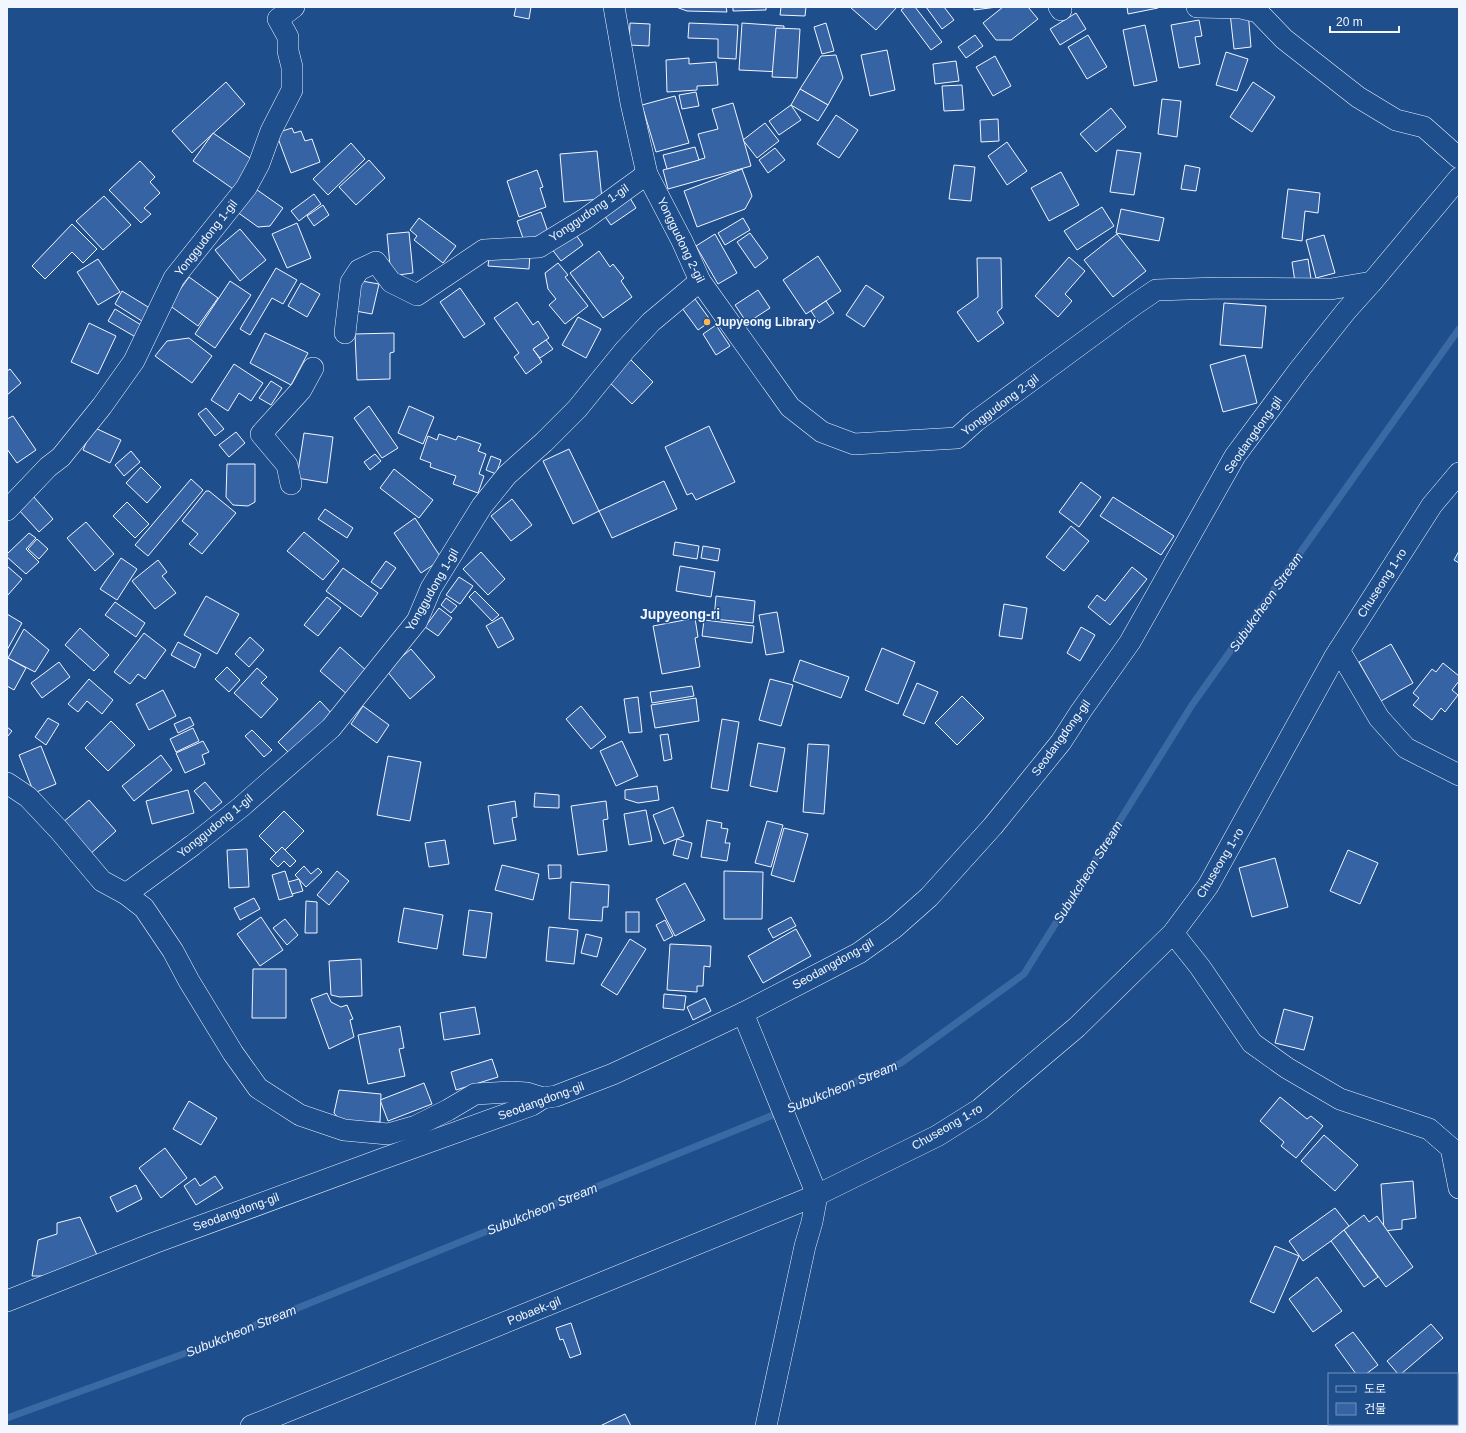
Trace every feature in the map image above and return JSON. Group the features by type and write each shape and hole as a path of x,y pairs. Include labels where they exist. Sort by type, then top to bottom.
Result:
{"street":[{"name":"Yonggudong 1-gil","path":"7,510 48,467 61,457 102,406 134,362 174,278 246,188 259,164 271,131 292,90 292,67 288,51 288,37 278,19 294,7"},
{"name":"Yonggudong 2-gil","path":"614,7 631,103 648,174 682,241 700,281 790,407 822,432 854,444 957,438 976,421 1156,290 1219,288 1332,289 1372,282"},
{"path":"1197,7 1241,8 1258,12 1284,39 1358,97 1396,120 1424,127 1459,158"},
{"name":"Yonggudong 1-gil","path":"345,333 351,282 359,270 376,262 391,282 417,295 484,250 539,247 585,220 648,174"},
{"name":"Seodangdong-gil","path":"7,1301 154,1243 532,1105 544,1098 556,1096 613,1074 743,1013 859,953 894,928 929,897 993,826 1061,742 1130,642 1235,456 1299,370 1346,311 1459,178"},
{"name":"Yonggudong 1-gil","path":"126,894 193,845 241,807 331,728 417,621 431,588 482,506 507,475 544,442 577,409 625,350 651,322 700,281"},
{"path":"290,484 287,465 261,434 301,390 313,368"},
{"name":"Chuseong 1-ro","path":"814,1187 937,1136 980,1109 1077,1027 1173,933 1208,886 1339,650 1432,505 1459,473"},
{"path":"1339,650 1379,718 1406,748 1459,775"},
{"path":"7,783 28,797 59,830 102,881 126,894 144,908 160,931 233,1053 258,1088 300,1115 344,1130 388,1134 416,1126 475,1094 512,1092 527,1093 544,1098"},
{"path":"1173,933 1200,967 1252,1042 1287,1068 1340,1100 1429,1129 1451,1148 1459,1188"},
{"path":"743,1013 814,1187 812,1222 805,1246 766,1426"},
{"name":"Pobaek-gil","path":"251,1426 814,1187"}],"building":[{"path":"516,7 531,7 529,19 514,16"},
{"path":"676,7 726,7 727,12 687,11"},
{"path":"733,7 766,7 766,10 733,11"},
{"path":"781,7 806,7 805,16 780,15"},
{"path":"850,7 897,7 876,30"},
{"path":"905,7 915,7 942,42 931,50 901,10"},
{"path":"926,7 944,7 954,20 942,29"},
{"path":"974,7 997,7 974,10"},
{"path":"1003,7 1028,7 1038,19 1011,40 996,40 983,23"},
{"path":"1127,7 1158,7 1158,8 1128,14"},
{"path":"1248,11 1251,47 1234,49 1230,13"},
{"path":"1076,13 1086,29 1060,45 1050,29"},
{"path":"1199,20 1202,36 1195,37 1200,64 1179,68 1171,25"},
{"path":"630,23 650,24 649,46 629,45"},
{"path":"689,23 738,25 736,59 718,58 718,39 688,38"},
{"path":"742,23 784,26 782,72 739,70"},
{"path":"826,23 834,51 822,54 814,27"},
{"path":"1145,25 1157,81 1134,86 1123,30"},
{"path":"776,28 800,29 797,78 772,77"},
{"path":"975,35 983,46 966,58 958,47"},
{"path":"1088,35 1107,67 1087,79 1068,47"},
{"path":"887,50 895,90 870,96 861,55"},
{"path":"1226,52 1248,59 1237,91 1216,85"},
{"path":"836,55 843,78 828,105 800,89 821,56"},
{"path":"995,56 1011,86 993,96 976,67"},
{"path":"689,58 689,64 716,62 718,85 697,86 697,90 667,92 666,60"},
{"path":"956,61 959,81 935,84 933,64"},
{"path":"226,82 245,104 192,153 172,131"},
{"path":"1253,82 1275,97 1252,132 1230,117"},
{"path":"962,85 964,110 944,111 942,86"},
{"path":"800,89 828,105 818,121 791,105"},
{"path":"696,92 699,106 682,109 679,95"},
{"path":"675,96 689,143 656,152 642,105"},
{"path":"1162,99 1181,101 1177,137 1158,134"},
{"path":"733,103 751,166 668,189 663,170 705,158 698,134 718,129 712,109"},
{"path":"791,105 801,120 779,135 769,121"},
{"path":"1111,108 1126,127 1096,152 1080,134"},
{"path":"836,115 858,130 839,158 817,144"},
{"path":"998,119 999,141 981,142 980,120"},
{"path":"765,123 779,141 757,158 743,140"},
{"path":"292,128 294,133 301,131 305,141 312,139 320,162 291,173 276,133"},
{"path":"213,133 256,162 236,191 193,161"},
{"path":"1007,142 1027,171 1007,185 988,156"},
{"path":"351,143 365,159 328,195 313,179"},
{"path":"695,147 699,160 667,169 663,155"},
{"path":"775,148 785,160 768,173 759,160"},
{"path":"1117,150 1141,153 1134,195 1110,192"},
{"path":"597,151 602,199 564,202 560,154"},
{"path":"369,160 385,178 356,205 339,187"},
{"path":"140,161 155,177 150,182 160,193 144,208 151,214 141,223 109,190"},
{"path":"954,165 975,167 971,201 949,199"},
{"path":"1185,165 1200,168 1196,191 1181,189"},
{"path":"742,169 752,196 745,209 697,227 684,191"},
{"path":"537,170 543,187 540,188 546,207 519,217 507,181"},
{"path":"1061,172 1079,205 1049,221 1031,188"},
{"path":"250,185 283,208 270,226 258,227 233,209"},
{"path":"1288,189 1320,193 1318,213 1305,211 1302,241 1282,238"},
{"path":"627,193 636,208 611,225 601,211"},
{"path":"314,194 321,204 299,221 291,211"},
{"path":"104,196 131,225 103,250 76,221"},
{"path":"323,205 329,215 314,226 307,216"},
{"path":"1102,207 1114,226 1077,250 1064,231"},
{"path":"1121,209 1164,218 1159,241 1116,233"},
{"path":"541,212 548,232 524,241 517,221"},
{"path":"419,218 456,246 443,263 414,240 417,236 410,230"},
{"path":"743,218 750,230 725,245 718,233"},
{"path":"297,223 311,258 287,268 272,234"},
{"path":"72,224 97,249 83,263 72,252 45,279 32,266"},
{"path":"240,229 266,260 240,281 215,250"},
{"path":"409,232 413,273 391,276 387,234"},
{"path":"574,232 583,245 561,261 551,248"},
{"path":"750,233 768,258 755,268 737,242"},
{"path":"715,234 737,273 718,284 696,246"},
{"path":"1117,234 1146,271 1113,297 1084,260"},
{"path":"1324,235 1335,273 1316,278 1306,240"},
{"path":"490,250 530,253 529,269 488,266"},
{"path":"599,251 610,267 613,264 624,278 621,281 632,297 603,318 570,273"},
{"path":"818,256 841,291 806,314 783,280"},
{"path":"1069,257 1085,271 1065,294 1072,301 1058,317 1035,296"},
{"path":"977,258 1001,258 1002,308 997,312 1004,323 978,342 957,312 978,297"},
{"path":"98,259 120,292 98,305 77,272"},
{"path":"1308,259 1311,279 1295,282 1292,262"},
{"path":"558,263 568,275 565,277 588,306 565,324 549,305 556,299 548,289 545,273"},
{"path":"276,268 297,280 283,304 272,298 250,335 240,329"},
{"path":"189,277 218,298 198,326 169,305"},
{"path":"356,280 379,284 372,314 350,310"},
{"path":"230,281 251,295 215,348 195,334"},
{"path":"301,283 320,294 307,317 288,306"},
{"path":"866,285 884,297 864,327 846,315"},
{"path":"460,288 485,324 464,338 440,302"},
{"path":"758,290 770,308 747,323 735,305"},
{"path":"122,291 153,310 145,323 115,304"},
{"path":"695,299 711,321 698,330 682,308"},
{"path":"826,301 834,313 819,323 811,311"},
{"path":"517,302 533,325 538,321 549,338 533,349 542,362 526,374 514,357 519,353 494,318"},
{"path":"1224,303 1266,306 1262,348 1220,345"},
{"path":"115,309 146,328 139,339 108,321"},
{"path":"578,317 601,329 586,358 562,345"},
{"path":"89,323 116,336 98,374 71,362"},
{"path":"716,325 730,346 716,355 703,334"},
{"path":"265,333 308,353 291,385 250,363"},
{"path":"394,333 394,352 390,353 390,379 357,380 355,334"},
{"path":"189,338 212,356 192,383 155,356 167,341"},
{"path":"546,340 553,349 540,358 533,349"},
{"path":"1245,355 1257,403 1223,412 1210,365"},
{"path":"630,359 653,382 632,404 608,381"},
{"path":"234,364 263,383 251,401 239,393 228,411 211,400"},
{"path":"10,369 21,383 7,395 7,371"},
{"path":"271,381 282,388 271,405 259,398"},
{"path":"369,406 398,448 382,458 354,418"},
{"path":"409,406 434,417 423,444 398,433"},
{"path":"206,408 224,429 215,436 198,414"},
{"path":"13,416 36,450 17,463 7,449 7,419"},
{"path":"709,426 735,482 696,500 692,493 687,495 665,447"},
{"path":"93,427 121,440 110,463 83,450"},
{"path":"236,432 245,443 229,457 219,445"},
{"path":"304,433 333,437 327,483 297,478"},
{"path":"439,434 456,440 458,436 481,444 478,451 486,454 479,474 484,476 478,493 453,484 456,476 430,467 431,463 420,459 428,436 437,440"},
{"path":"569,449 599,511 573,524 543,461"},
{"path":"131,451 140,462 124,476 115,465"},
{"path":"375,454 381,461 370,470 364,462"},
{"path":"491,456 501,460 496,474 486,470"},
{"path":"227,464 255,464 255,502 248,506 233,505 226,497"},
{"path":"141,467 161,487 147,503 126,483"},
{"path":"394,469 433,500 419,518 380,488"},
{"path":"191,479 203,490 148,556 135,545"},
{"path":"664,481 677,509 612,538 599,511"},
{"path":"1081,482 1101,497 1079,527 1059,512"},
{"path":"206,491 209,491 236,513 202,554 189,544 198,534 182,521"},
{"path":"33,496 53,519 39,532 18,509"},
{"path":"1113,497 1174,536 1161,555 1100,516"},
{"path":"512,499 532,525 511,541 491,516"},
{"path":"127,502 149,524 135,538 113,516"},
{"path":"325,509 353,528 347,538 318,519"},
{"path":"415,518 442,559 421,573 394,533"},
{"path":"86,522 114,554 95,571 67,538"},
{"path":"1071,526 1089,541 1064,571 1046,557"},
{"path":"304,532 339,561 323,580 287,551"},
{"path":"29,533 36,538 26,549 39,562 26,574 7,557 7,554"},
{"path":"37,539 48,549 39,559 28,549"},
{"path":"675,542 699,546 697,559 673,555"},
{"path":"703,546 720,549 718,561 701,558"},
{"path":"1459,551 1459,563 1454,560"},
{"path":"481,552 505,579 488,595 463,569"},
{"path":"121,558 137,569 117,600 100,589"},
{"path":"158,560 167,572 162,576 176,593 155,609 132,581"},
{"path":"386,561 396,568 381,589 371,582"},
{"path":"7,566 22,579 7,596"},
{"path":"680,566 715,572 711,597 676,591"},
{"path":"1132,567 1147,579 1110,625 1088,607 1097,595 1105,601"},
{"path":"343,568 378,593 361,617 326,591"},
{"path":"459,577 473,586 460,604 446,595"},
{"path":"475,591 499,615 492,621 469,597"},
{"path":"206,596 239,614 217,654 184,635"},
{"path":"716,596 755,601 753,623 714,619"},
{"path":"327,597 341,608 318,636 304,625"},
{"path":"446,598 457,606 451,613 441,605"},
{"path":"115,602 145,623 136,637 105,615"},
{"path":"1004,604 1027,608 1022,639 999,636"},
{"path":"439,608 452,618 438,636 425,627"},
{"path":"777,612 784,652 766,655 759,615"},
{"path":"7,614 22,623 7,650"},
{"path":"502,617 514,639 498,648 486,626"},
{"path":"695,618 698,637 695,638 700,667 662,674 653,626"},
{"path":"704,620 754,626 752,643 702,636"},
{"path":"1081,627 1095,635 1080,661 1067,653"},
{"path":"80,628 109,655 94,671 65,645"},
{"path":"24,629 49,650 35,672 8,658"},
{"path":"144,633 166,650 145,679 138,674 130,684 114,672"},
{"path":"250,637 264,650 249,667 235,654"},
{"path":"178,642 201,654 195,668 171,655"},
{"path":"1391,644 1413,683 1381,701 1359,662"},
{"path":"340,647 368,672 348,695 320,671"},
{"path":"882,648 915,662 898,704 865,690"},
{"path":"411,649 435,677 410,699 386,670"},
{"path":"8,658 26,668 14,690 7,686"},
{"path":"800,660 849,677 841,698 793,681"},
{"path":"59,662 70,677 42,698 31,683"},
{"path":"1443,663 1459,676 1459,681 1452,690 1458,695 1445,712 1441,708 1432,720 1413,705 1419,698 1413,693 1432,669 1436,672"},
{"path":"227,667 240,680 229,692 215,679"},
{"path":"257,668 267,677 261,683 278,699 261,718 234,693"},
{"path":"89,679 113,700 102,714 87,701 78,712 68,704"},
{"path":"770,679 793,685 781,726 759,720"},
{"path":"917,683 938,692 924,724 903,715"},
{"path":"692,686 694,696 652,703 650,692"},
{"path":"163,690 176,716 149,730 136,704"},
{"path":"962,696 984,718 957,745 935,723"},
{"path":"638,697 642,732 629,733 624,699"},
{"path":"696,698 699,721 655,728 651,705"},
{"path":"320,701 334,716 293,757 278,742"},
{"path":"363,706 389,725 377,743 351,724"},
{"path":"581,706 606,737 591,749 566,719"},
{"path":"190,717 194,725 178,733 174,724"},
{"path":"48,718 59,724 46,745 35,737"},
{"path":"722,719 739,722 728,791 711,788"},
{"path":"111,721 135,745 108,771 85,748"},
{"path":"7,727 12,731 7,737"},
{"path":"193,728 199,741 176,752 170,739"},
{"path":"252,730 272,750 264,757 245,736"},
{"path":"668,734 672,759 664,761 660,735"},
{"path":"203,741 209,752 202,755 205,764 185,773 176,753"},
{"path":"622,741 638,776 616,786 600,751"},
{"path":"758,743 785,748 777,792 750,786"},
{"path":"808,744 829,745 824,814 803,812"},
{"path":"41,746 56,784 34,793 19,755"},
{"path":"161,755 172,770 134,801 122,786"},
{"path":"388,756 421,762 410,821 377,815"},
{"path":"205,782 222,802 211,811 194,791"},
{"path":"657,786 659,800 638,803 625,799 625,790"},
{"path":"188,790 194,813 152,824 146,801"},
{"path":"535,793 559,795 559,808 534,807"},
{"path":"89,800 116,831 89,855 62,823"},
{"path":"515,801 517,817 512,818 516,840 494,844 488,806"},
{"path":"606,801 608,819 603,820 607,851 578,855 571,806"},
{"path":"673,807 684,836 664,844 653,815"},
{"path":"646,810 652,841 629,845 624,814"},
{"path":"284,811 304,831 279,856 259,836"},
{"path":"707,820 722,823 721,828 728,829 725,843 730,843 727,861 701,857"},
{"path":"767,821 783,825 771,867 755,863"},
{"path":"784,828 808,834 794,882 771,875"},
{"path":"677,839 692,843 688,859 673,855"},
{"path":"445,840 449,864 429,867 425,843"},
{"path":"282,847 296,861 290,867 284,861 278,867 270,859"},
{"path":"247,849 249,887 229,888 227,850"},
{"path":"1348,850 1378,863 1360,904 1330,891"},
{"path":"1275,858 1288,907 1252,917 1239,868"},
{"path":"502,865 539,874 533,900 495,890"},
{"path":"548,865 561,865 561,878 549,879"},
{"path":"304,866 311,874 318,868 322,872 306,887 295,875"},
{"path":"285,871 293,896 279,900 272,875"},
{"path":"337,871 349,881 329,905 317,895"},
{"path":"724,871 763,872 762,919 724,919"},
{"path":"299,879 303,891 292,894 288,882"},
{"path":"571,882 609,885 608,907 603,907 602,921 569,919"},
{"path":"685,883 705,920 675,936 656,899"},
{"path":"254,898 260,909 240,920 234,908"},
{"path":"306,901 317,902 317,933 305,933"},
{"path":"404,908 443,915 437,949 398,942"},
{"path":"469,910 492,913 486,958 463,955"},
{"path":"626,912 639,912 639,932 626,932"},
{"path":"261,917 283,950 260,966 237,934"},
{"path":"791,917 796,926 773,938 768,929"},
{"path":"285,919 298,935 287,945 273,928"},
{"path":"665,920 673,936 664,941 656,925"},
{"path":"549,927 578,930 574,964 546,961"},
{"path":"796,929 811,956 763,983 748,956"},
{"path":"586,934 602,938 597,957 581,953"},
{"path":"630,939 646,949 617,995 601,985"},
{"path":"670,944 711,946 710,967 704,966 703,986 697,986 697,992 667,990"},
{"path":"361,959 362,996 340,997 331,995 329,961"},
{"path":"253,969 286,969 286,1018 252,1018"},
{"path":"327,993 331,1002 341,1007 347,1005 353,1019 350,1020 354,1037 329,1049 311,999"},
{"path":"664,994 686,996 684,1010 663,1008"},
{"path":"705,998 711,1011 693,1020 687,1007"},
{"path":"475,1007 480,1034 444,1040 440,1013"},
{"path":"1284,1009 1313,1017 1304,1050 1275,1043"},
{"path":"400,1026 404,1048 399,1049 405,1076 368,1084 358,1035"},
{"path":"492,1059 498,1077 456,1090 451,1072"},
{"path":"424,1083 432,1104 388,1121 380,1100"},
{"path":"339,1090 381,1094 380,1122 355,1122 339,1119 334,1113"},
{"path":"1280,1097 1307,1119 1311,1116 1323,1126 1296,1158 1281,1146 1284,1142 1260,1121"},
{"path":"189,1101 217,1118 201,1145 173,1129"},
{"path":"1324,1135 1358,1165 1335,1191 1301,1161"},
{"path":"165,1148 187,1178 161,1198 139,1168"},
{"path":"215,1176 223,1188 196,1205 184,1186 195,1178 200,1186"},
{"path":"1413,1181 1416,1218 1402,1220 1402,1229 1384,1231 1381,1184"},
{"path":"136,1185 142,1199 117,1212 110,1197"},
{"path":"1335,1208 1349,1226 1303,1261 1289,1241"},
{"path":"1364,1215 1369,1222 1377,1216 1413,1267 1386,1287 1344,1230"},
{"path":"80,1217 97,1255 47,1276 32,1276 38,1240 57,1234 57,1223"},
{"path":"1344,1230 1378,1277 1364,1287 1331,1241"},
{"path":"1275,1246 1299,1256 1274,1313 1250,1302"},
{"path":"1317,1277 1342,1311 1313,1332 1289,1299"},
{"path":"571,1323 581,1354 570,1358 563,1339 560,1340 556,1328"},
{"path":"1431,1324 1443,1338 1402,1373 1397,1373 1387,1361"},
{"path":"1353,1332 1378,1365 1367,1373 1355,1373 1335,1345"},
{"path":"625,1414 631,1426 600,1426"},
{"path":"1406,1425 1424,1425 1423,1426 1405,1426"}],"waterway":[{"name":"Subukcheon Stream","path":"7,1418 197,1349 901,1063 1024,974 1192,705 1459,329"}],"place":[{"name":"Jupyeong Library","path":"707,322"}],"district":[{"name":"Jupyeong-ri","path":"680,614"}]}
